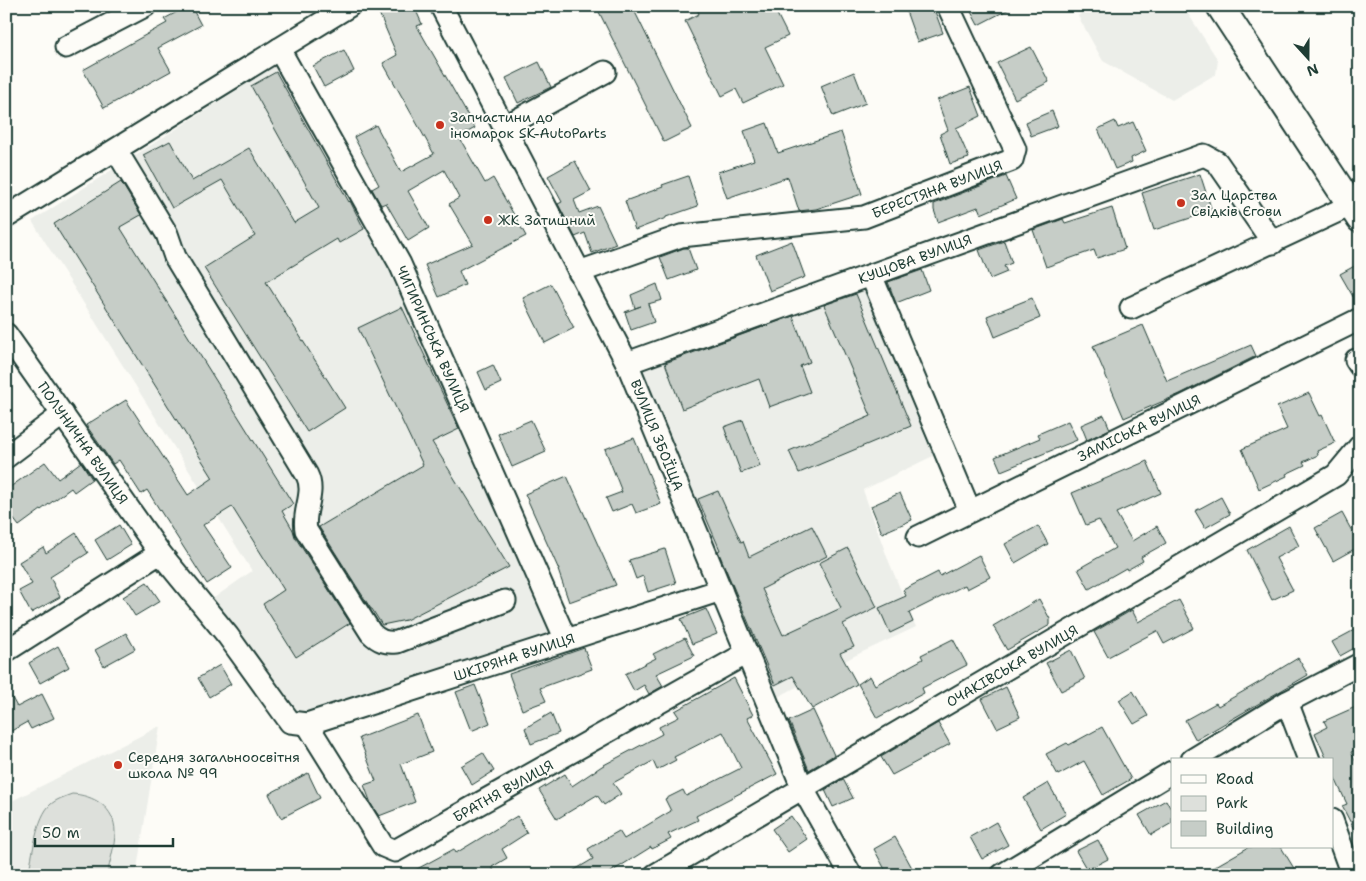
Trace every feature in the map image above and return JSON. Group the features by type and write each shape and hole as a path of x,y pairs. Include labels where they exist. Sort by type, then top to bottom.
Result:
{"main road":[{"path":"1220,6 1355,212"}],"street":[{"path":"66,47 146,6"},
{"path":"6,217 349,6"},
{"name":"ВУЛИЦЯ ЗБОЇЩА","path":"441,6 627,363 803,789 851,875"},
{"name":"БЕРЕСТЯНА ВУЛИЦЯ","path":"580,272 681,236 864,217 1012,160 1015,149 948,6"},
{"name":"ЧИГИРИНСЬКА ВУЛИЦЯ","path":"279,49 400,264 566,640"},
{"path":"504,127 605,72"},
{"path":"116,150 167,234 174,257 307,475 310,485 305,519 306,530 377,640 387,643 397,642 505,601"},
{"name":"КУЩОВА ВУЛИЦЯ","path":"627,363 1204,155 1217,162 1273,243"},
{"path":"1131,308 1273,243 1355,212"},
{"path":"870,275 970,512"},
{"name":"ЗАМІСЬКА ВУЛИЦЯ","path":"918,537 1360,319"},
{"name":"ПОЛУНИЧНА ВУЛИЦЯ","path":"6,334 160,553 228,636 290,722 307,724"},
{"path":"6,457 63,414"},
{"name":"ОЧАКІВСЬКА ВУЛИЦЯ","path":"655,875 1336,475 1360,446"},
{"path":"6,651 160,553"},
{"name":"ШКІРЯНА ВУЛИЦЯ","path":"307,724 721,590"},
{"name":"БРАТНЯ ВУЛИЦЯ","path":"307,724 382,846 395,851 747,653"},
{"path":"1195,758 1287,702 1360,664"},
{"path":"1287,702 1308,758"},
{"path":"1002,875 1171,773"},
{"path":"1334,827 1346,872"}],"shaded area":[{"path":"1089,6 1183,6 1218,60 1216,74 1172,100 1103,61 1078,16"},
{"path":"278,64 410,308 554,634 298,718 211,600 252,571 32,221"},
{"path":"861,282 933,456 863,490 887,557 916,627 854,656 776,698 638,363"},
{"name":"Середня загальноосвітня школа № 99","path":"160,726 136,875 6,875 6,804"}],"green space":[{"path":"72,794 95,800 107,809 111,816 114,823 115,837 107,875 28,875 38,827 46,810 51,804"}],"building":[{"path":"191,6 201,25 158,48 171,71 104,108 83,70 167,23 164,19"},
{"path":"376,6 414,6 422,24 417,26 475,128 459,137 485,183 493,178 526,236 459,271 465,285 439,297 425,265 473,244 449,204 459,198 444,170 408,191 429,228 408,241 386,203 381,205 372,189 379,185 354,137 376,125 401,172 434,154 383,63 397,55"},
{"path":"596,6 632,6 692,128 664,142"},
{"path":"696,6 773,6 788,36 765,47 783,84 743,103 736,89 722,96 685,21 699,14"},
{"path":"919,6 933,6 943,33 917,42 906,11"},
{"path":"968,6 1015,6 978,25"},
{"path":"1031,47 1049,82 1015,99 997,63"},
{"path":"344,50 354,71 324,87 313,66"},
{"path":"539,62 551,87 518,103 506,78"},
{"path":"276,72 364,229 339,243 337,239 266,282 345,408 307,432 204,268 255,236 222,180 172,208 143,155 170,141 192,181 249,148 294,223 319,208 251,86"},
{"path":"854,72 866,103 833,116 821,86"},
{"path":"970,87 981,116 956,128 969,158 950,164 940,134 948,130 937,100"},
{"path":"1052,111 1058,126 1031,136 1026,122"},
{"path":"1115,121 1118,128 1133,122 1146,151 1131,158 1132,162 1115,169 1098,129"},
{"path":"767,123 778,153 841,132 862,194 816,209 799,211 788,177 727,198 718,172 754,160 744,131"},
{"path":"575,161 591,191 574,200 579,213 598,206 616,244 592,253 585,233 575,237 558,204 562,202 548,176"},
{"path":"1200,174 1212,211 1154,230 1142,193"},
{"path":"688,176 698,206 635,230 625,201"},
{"path":"1006,176 1016,199 981,214 978,207 938,222 934,204"},
{"path":"121,182 141,215 120,227 293,504 282,511 295,537 350,623 296,657 263,604 284,590 232,507 203,525 232,568 207,584 147,490 141,494 119,460 113,464 86,425 126,400 188,495 213,478 54,224"},
{"path":"1112,208 1125,249 1097,258 1094,250 1046,267 1033,230 1063,219 1065,223"},
{"path":"792,241 805,277 770,291 756,255"},
{"path":"1004,241 1012,263 1004,266 1007,272 990,279 979,250"},
{"path":"688,248 696,270 669,280 660,257"},
{"path":"1360,263 1360,307 1359,307 1340,274"},
{"path":"922,270 929,290 896,303 888,282"},
{"path":"551,284 574,328 545,343 523,298"},
{"path":"657,284 662,300 648,304 654,322 631,330 625,312 641,306 635,308 631,295"},
{"path":"856,294 911,426 799,473 789,451 871,416 824,305"},
{"path":"1032,298 1040,318 995,337 987,316"},
{"path":"402,307 459,429 432,442 509,567 406,620 382,625 319,527 423,465 358,328"},
{"path":"793,316 810,362 800,366 810,392 769,407 759,379 682,409 665,363"},
{"path":"1143,325 1167,381 1251,345 1256,356 1180,394 1124,418 1093,346"},
{"path":"493,365 501,383 486,390 478,372"},
{"path":"1309,393 1335,443 1317,451 1318,455 1303,462 1305,465 1286,474 1287,476 1259,489 1242,449 1287,429 1277,407"},
{"path":"1104,415 1110,429 1087,440 1081,425"},
{"path":"531,420 546,452 512,467 498,434"},
{"path":"743,420 760,466 741,473 724,427"},
{"path":"1068,421 1077,440 1001,471 995,457 1040,438 1038,434"},
{"path":"634,438 661,504 636,513 632,504 612,512 606,498 622,492 605,449"},
{"path":"1147,461 1161,493 1116,513 1132,541 1157,526 1166,543 1141,557 1143,561 1127,570 1126,568 1089,589 1078,569 1115,548 1099,520 1086,525 1072,493"},
{"path":"45,462 58,479 81,462 92,479 74,492 71,488 19,526 6,509 6,490"},
{"path":"567,476 616,585 569,602 559,570 525,494"},
{"path":"718,491 749,557 812,526 827,556 762,589 783,635 841,608 819,563 848,548 877,607 843,624 854,647 840,653 857,684 812,709 793,676 775,685 698,499"},
{"path":"900,493 912,520 882,533 871,506"},
{"path":"1221,497 1230,514 1205,528 1195,511"},
{"path":"1342,513 1360,546 1333,561 1315,528"},
{"path":"119,525 131,545 107,560 95,540"},
{"path":"1038,526 1048,544 1015,563 1005,544"},
{"path":"1289,526 1299,546 1276,558 1293,590 1272,600 1247,550"},
{"path":"76,533 88,553 50,577 60,597 31,613 19,591 32,584 19,562 43,547 46,553"},
{"path":"665,549 676,583 648,592 643,576 636,579 629,560"},
{"path":"979,555 990,577 967,589 965,585 909,613 913,622 890,633 879,608 906,596 903,590 938,572 940,576"},
{"path":"147,582 160,601 135,616 123,597"},
{"path":"1039,599 1050,619 1050,625 1007,650 993,626"},
{"path":"1179,600 1194,628 1164,644 1157,631 1108,657 1094,632 1132,610 1138,622"},
{"path":"706,609 717,634 692,644 681,619"},
{"path":"1360,627 1360,645 1340,656 1332,642"},
{"path":"126,633 135,649 104,666 95,650"},
{"path":"685,638 694,656 656,674 663,686 649,694 644,685 634,691 625,674 656,658 653,654"},
{"path":"953,639 967,665 922,688 924,693 877,718 858,684 870,676 875,685 923,659 921,655"},
{"path":"58,646 69,667 40,683 29,663"},
{"path":"584,648 592,669 540,688 546,701 522,710 509,674"},
{"path":"1071,650 1085,679 1061,691 1046,663"},
{"path":"1298,658 1308,675 1196,740 1185,720 1216,703 1218,706"},
{"path":"220,665 231,684 209,697 198,678"},
{"path":"734,678 753,715 747,718 777,774 696,816 698,820 668,834 671,839 652,849 651,847 606,875 566,875 593,859 588,849 619,831 624,839 671,811 665,799 683,790 686,796 741,768 723,732 674,757 676,760 657,770 653,761 613,783 621,794 604,805 597,795 557,819 539,790 565,774 572,786 602,766 662,734 659,727 679,717 675,711"},
{"path":"475,685 490,723 471,731 456,692"},
{"path":"6,687 17,707 42,694 54,718 31,729 27,722 6,734"},
{"path":"1006,687 1020,717 997,728 982,699"},
{"path":"1133,691 1148,716 1134,724 1119,700"},
{"path":"1360,705 1360,748 1351,752 1360,771 1360,841 1342,806 1347,804 1334,776 1334,758 1326,758 1315,733 1327,727 1324,721"},
{"path":"813,710 834,755 809,770 789,721"},
{"path":"551,713 559,733 531,744 525,728"},
{"path":"418,715 432,752 401,764 415,802 379,816 372,806 364,785 376,781 359,738"},
{"path":"938,723 950,744 892,775 881,757"},
{"path":"1102,727 1131,779 1103,795 1084,761 1058,775 1046,754 1067,743 1069,745"},
{"path":"483,753 494,771 472,785 461,766"},
{"path":"308,773 320,798 281,818 269,794"},
{"path":"843,779 853,798 833,807 825,790"},
{"path":"1048,783 1066,814 1041,829 1023,798"},
{"path":"1166,800 1171,809 1171,824 1151,835 1139,815"},
{"path":"517,816 527,833 502,849 507,858 492,867 496,875 406,875 454,849 456,853"},
{"path":"791,816 807,839 788,852 772,829"},
{"path":"996,822 1008,845 982,859 970,837"},
{"path":"895,837 916,875 888,875 874,849"},
{"path":"1098,840 1108,859 1087,870 1076,851"},
{"path":"1247,848 1282,848 1298,875 1200,875"}],"place":[{"name":"Запчастини до іномарок SK-AutoParts","path":"440,125"},
{"name":"Зал Царства Свідків Єгови","path":"1181,203"},
{"name":"ЖК Затишний","path":"488,220"},
{"name":"Середня загальноосвітня школа № 99","path":"118,765"}]}
